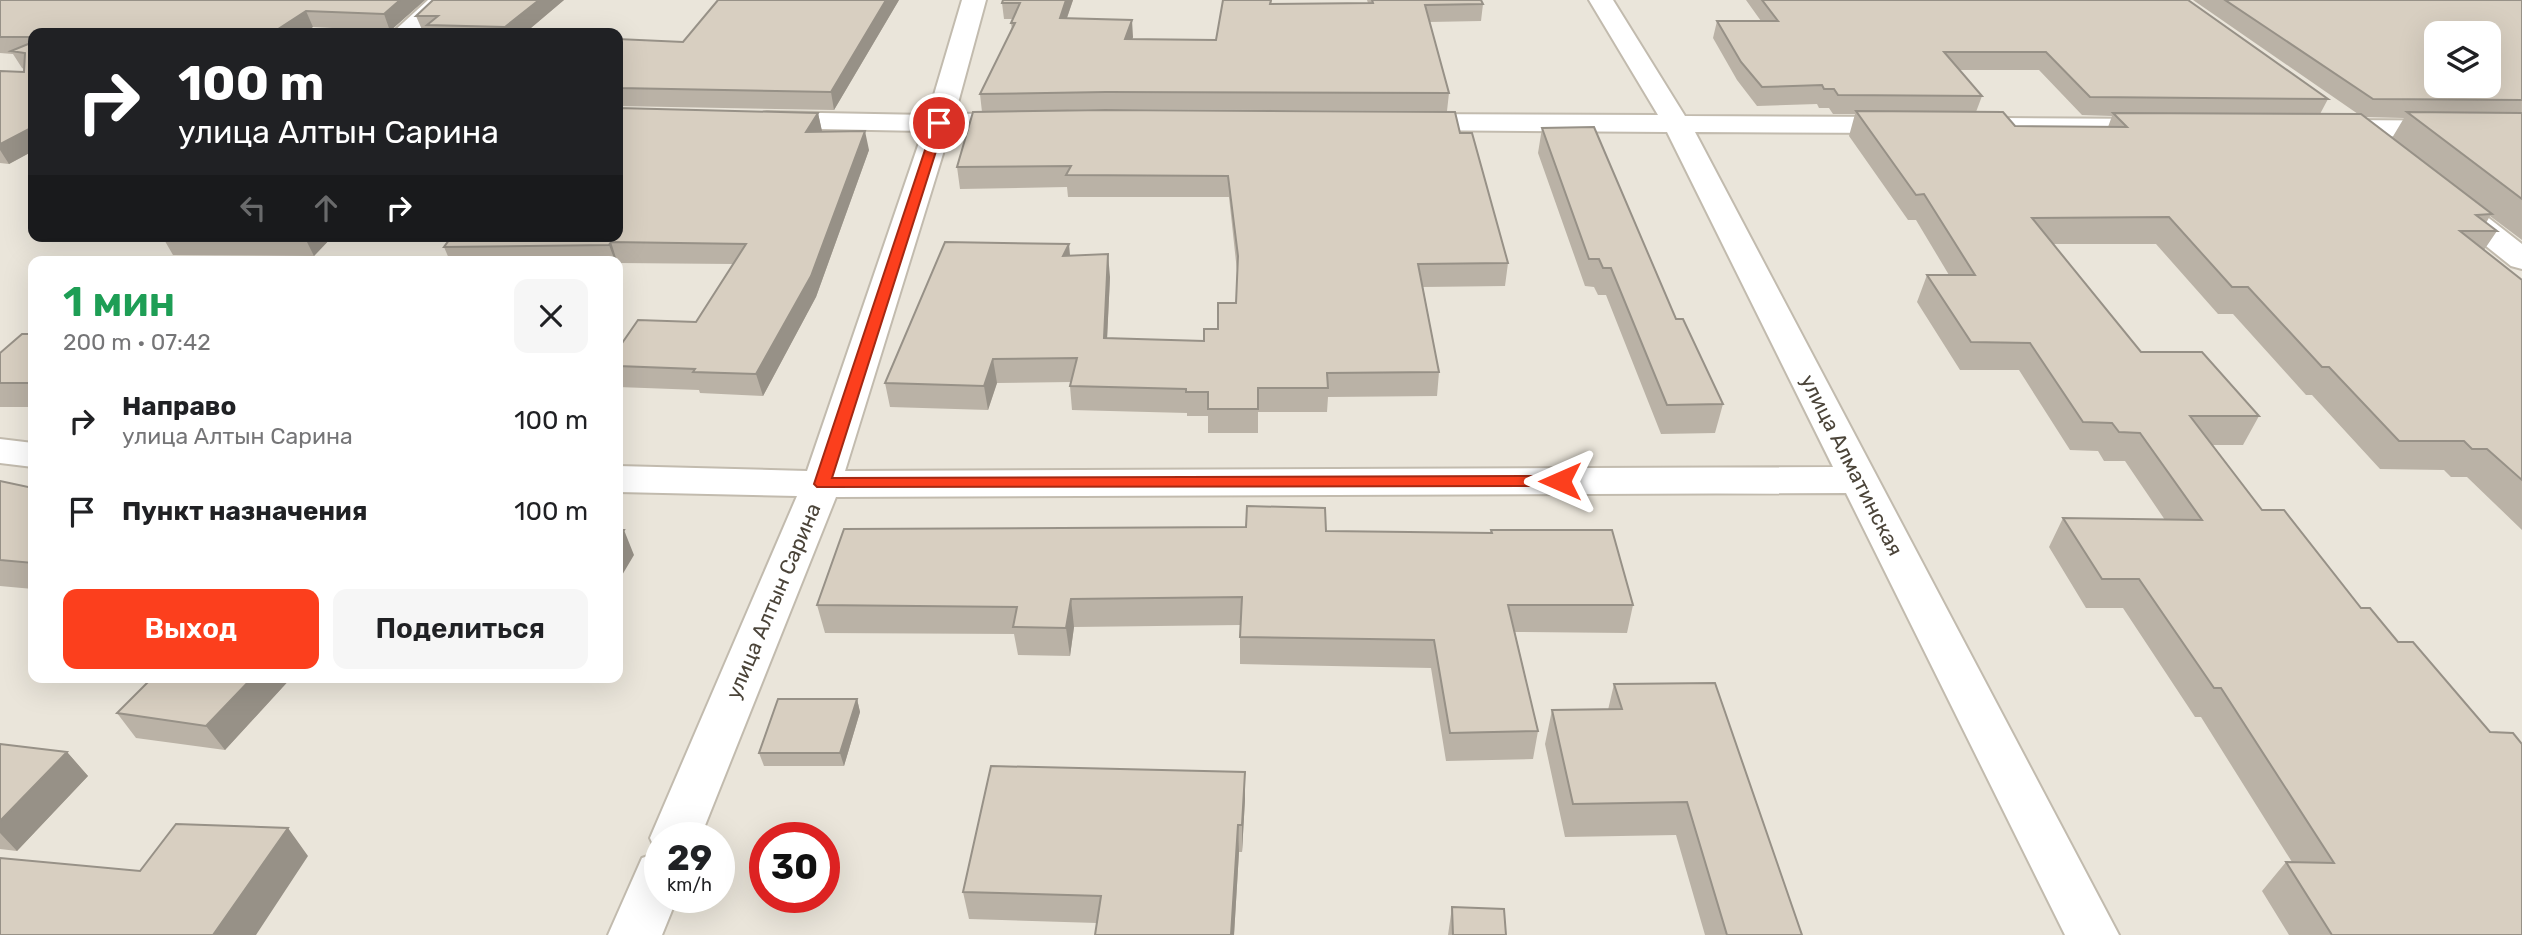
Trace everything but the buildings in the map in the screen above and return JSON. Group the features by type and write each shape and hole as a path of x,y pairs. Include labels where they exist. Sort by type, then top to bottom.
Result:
{"street":[{"path":"410,28 442,0"},
{"name":"улица Алтын Сарина","path":"682,822 822,484 939,123 974,0"},
{"name":"улица Алматинская","path":"1601,0 1677,124 2092,935"},
{"path":"2322,104 2388,152"},
{"path":"744,119 939,123 1051,121"},
{"path":"1385,122 1927,125"},
{"path":"1982,125 2190,127"},
{"path":"2301,128 2522,129"},
{"path":"2429,185 2522,259"},
{"path":"0,451 28,454"},
{"path":"623,479 822,484 1860,480"},
{"path":"635,935 644,913"}],"shaded area":[{"path":"0,0 2522,0 2522,935 0,935"}],"route":[{"path":"939,123 822,484 1560,481"}]}
